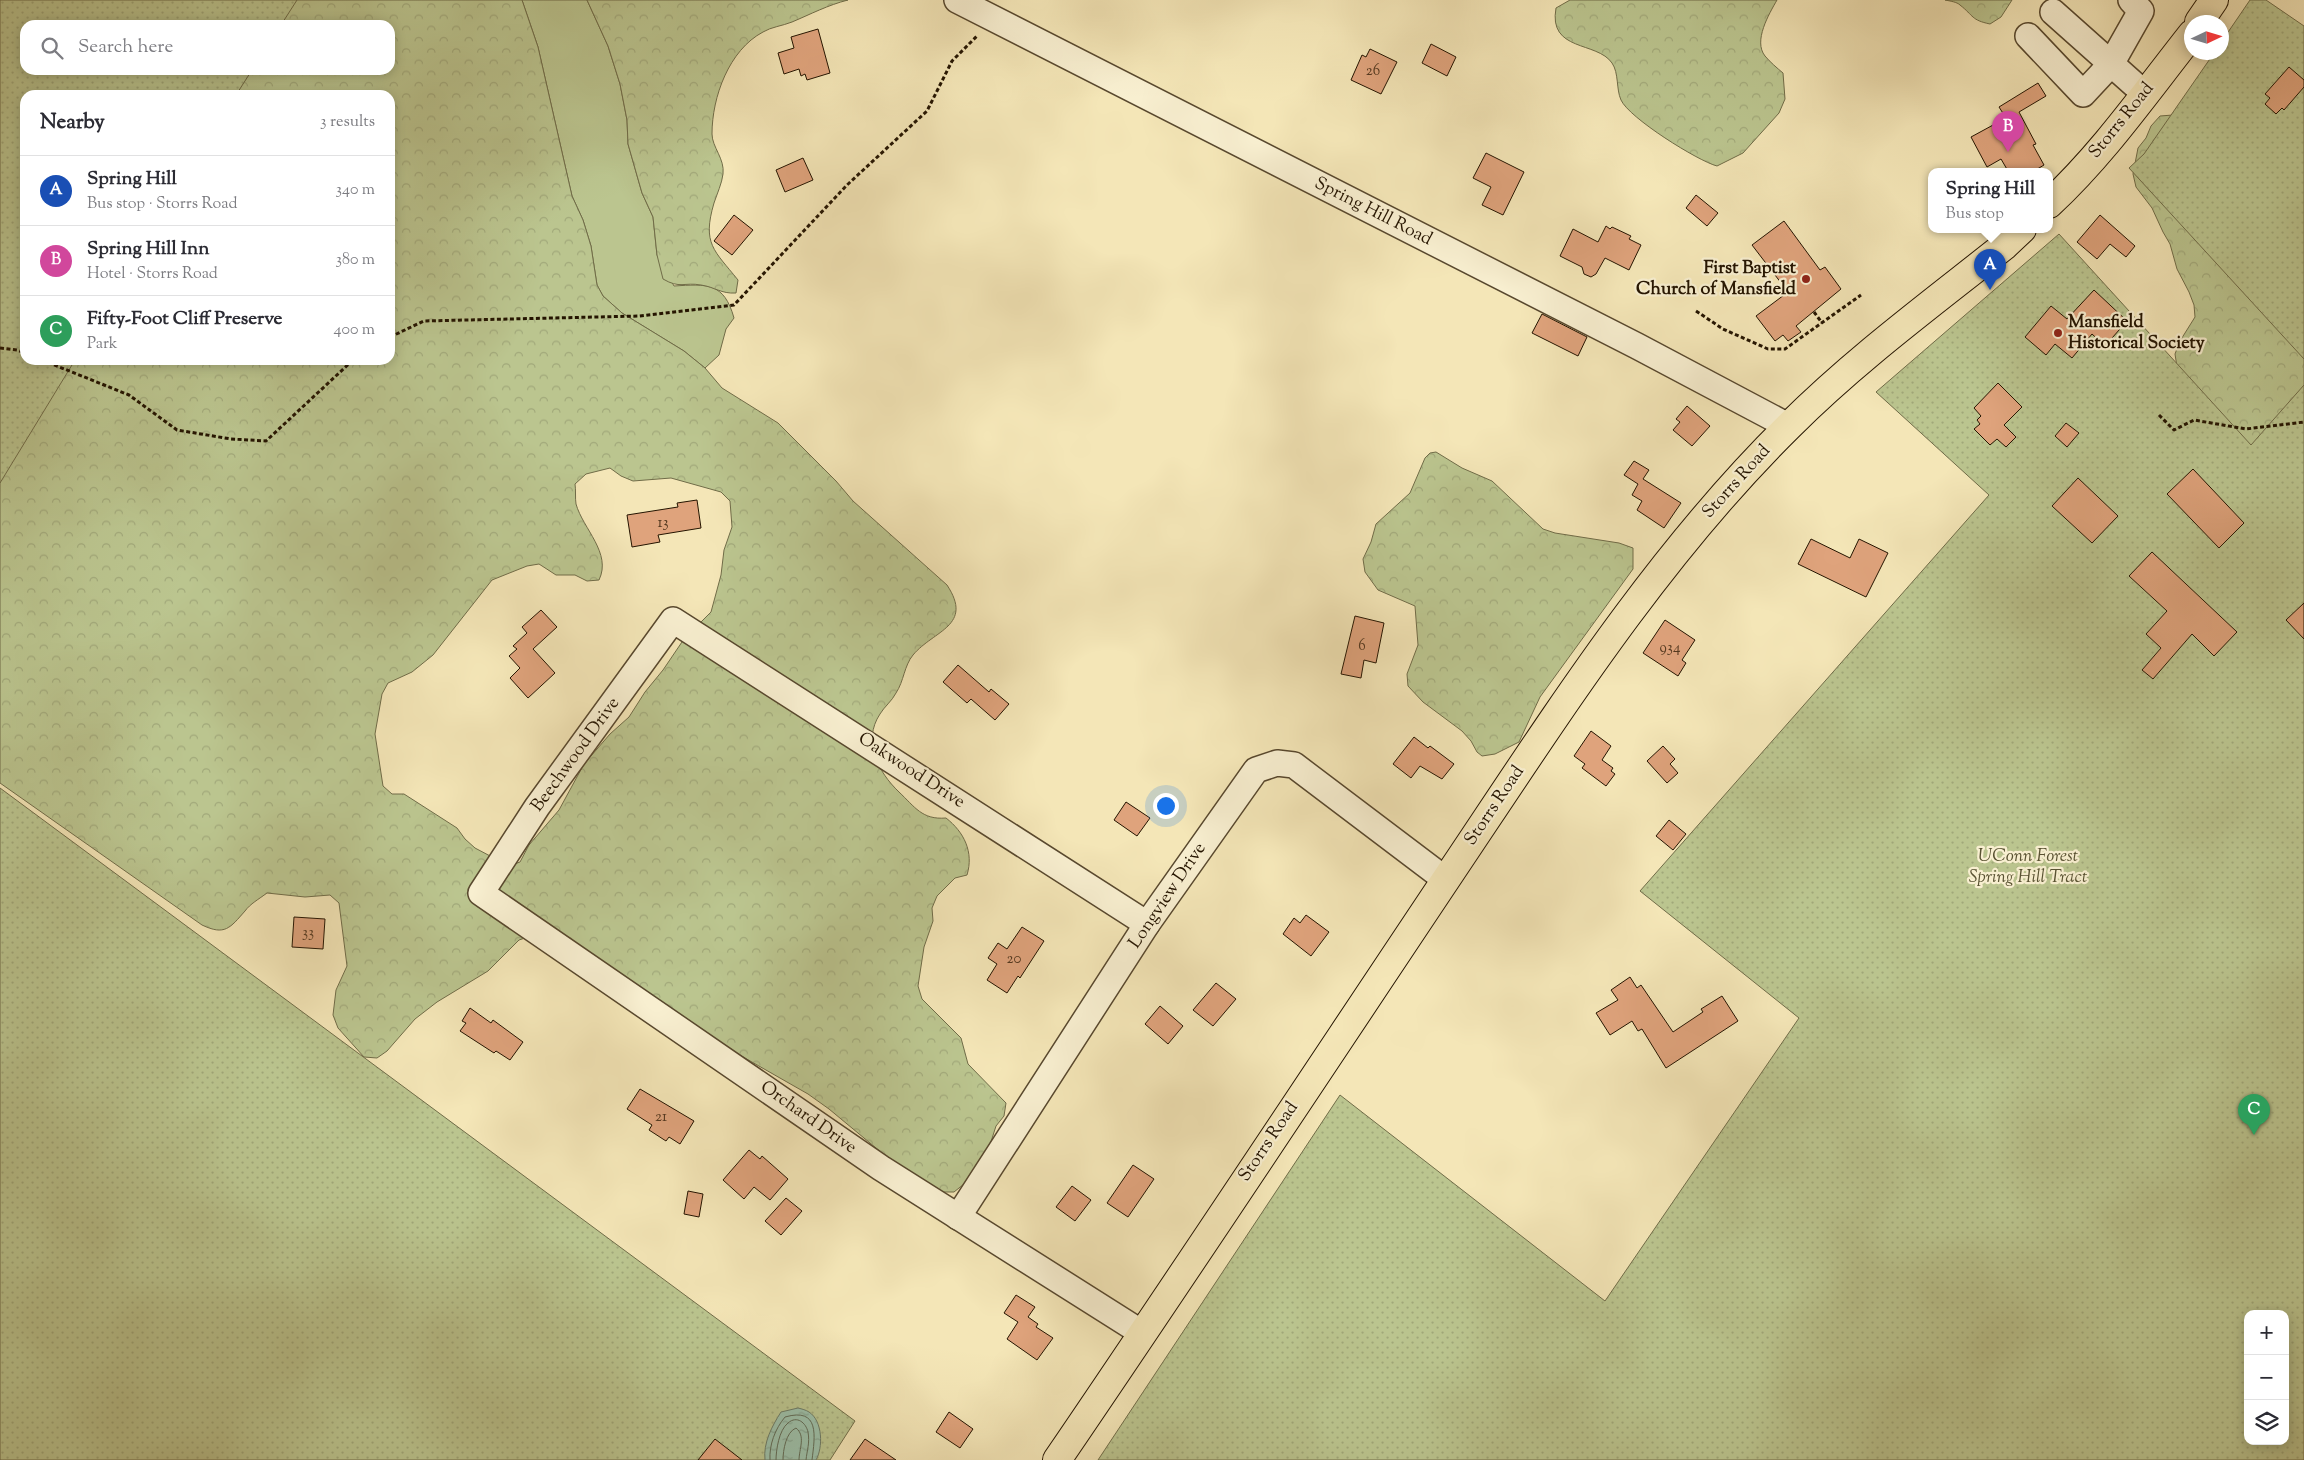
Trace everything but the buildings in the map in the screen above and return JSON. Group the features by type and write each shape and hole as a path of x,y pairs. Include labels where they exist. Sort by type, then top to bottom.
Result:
{"main road":[{"path":"2204,15 2214,0"},
{"name":"Storrs Road","path":"2053,200 2066,188 2145,94 2184,44"},
{"name":"Storrs Road","path":"1057,1460 1550,724 1639,598 1707,514 1788,426 1840,379 2018,233"}],"street":[{"name":"Spring Hill Road","path":"957,0 1628,342 1788,426"},
{"path":"2028,36 2084,94 2111,64 2141,11 2131,0"},
{"path":"2053,12 2145,94"},
{"name":"Beechwood Drive","path":"481,893 537,808 674,620"},
{"name":"Oakwood Drive","path":"674,620 1147,924"},
{"name":"Longview Drive","path":"958,1216 1147,924 1256,770 1277,763 1294,765 1446,880"},
{"name":"Orchard Drive","path":"481,893 881,1168 1142,1333"}],"path":[{"path":"395,336 424,321 639,316 734,304 847,185 927,111 952,61 994,19"},
{"path":"1696,311 1723,329 1768,349 1775,350 1785,349 1861,295"},
{"path":"1814,312 1822,323"},
{"path":"0,348 20,352"},
{"path":"54,365 129,395 177,430 231,439 266,441 347,365"},
{"path":"2159,415 2174,430 2194,420 2246,429 2304,422"}],"green space":[{"path":"0,0 522,0 538,47 572,196 583,220 591,246 597,285 603,296 622,313 684,351 705,368 722,388 778,423 836,481 853,501 947,585 954,599 956,610 954,619 940,633 922,646 910,659 899,688 882,711 872,735 875,756 891,784 925,815 946,818 958,830 966,843 969,858 967,875 955,878 937,896 932,908 933,921 924,947 918,986 922,999 961,1038 968,1064 1006,1103 1004,1116 996,1126 988,1151 964,1184 954,1192 941,1192 917,1182 829,1109 808,1094 531,936 519,940 488,971 437,1002 415,1019 387,1051 377,1058 364,1057 338,1028 333,1015 336,990 347,966 339,903 330,895 305,897 267,893 249,906 231,926 222,930 216,930 202,925 0,783","holes":["610,468 621,476 633,481 671,478 721,492 730,501 732,527 724,550 721,575 711,612 684,639 629,717 610,734 584,764 559,810 529,845 520,862 509,866 475,848 457,828 404,794 392,794 383,786 375,734 382,694 388,683 412,672 433,655 492,580 527,566 539,564 556,575 575,575 587,581 599,580 602,560 595,541 576,504 575,484 586,474"]},
{"path":"0,0 297,0 284,20 20,20 20,75 249,75 239,90 20,90 20,365 72,365 0,483"},
{"path":"522,0 587,0 608,46 620,84 627,120 628,144 642,193 653,217 657,255 674,286 696,285 713,288 725,298 734,318 726,329 719,355 705,368 684,351 622,313 603,296 597,285 591,246 583,220 572,196 538,47"},
{"path":"587,0 848,0 769,29 751,40 732,62 719,90 715,105 712,134 722,163 723,174 709,228 712,246 738,280 736,293 695,284 678,285 663,279 657,255 653,217 642,193 628,144 627,120 620,84 608,46"},
{"path":"1570,0 1777,0 1761,35 1761,43 1765,56 1783,73 1785,99 1779,113 1743,153 1717,166 1695,156 1665,138 1627,108 1619,96 1614,67 1605,56 1575,44 1559,32 1555,22 1556,8"},
{"path":"1945,0 2012,0 2001,17 1990,24 1976,19 1957,3"},
{"path":"2250,0 2266,0 2304,26 2304,359 2129,168 2144,154 2209,60 2229,60 2229,31"},
{"path":"2173,115 2304,188 2304,498 2181,393 2175,354 2180,341 2195,317 2194,305 2177,269 2170,244 2152,208 2136,187 2133,174 2138,148 2146,138 2151,126 2160,116"},
{"name":"UConn Forest Spring Hill Tract","path":"2059,234 2251,445 2304,385 2304,1460 1098,1460 1340,1095 1605,1301 1799,1018 1640,891 1989,495 1876,392"},
{"path":"1436,452 1462,468 1492,481 1543,529 1555,533 1619,543 1633,548 1633,569 1540,697 1519,742 1495,754 1482,756 1462,731 1423,702 1408,686 1407,674 1418,645 1415,606 1378,590 1365,572 1363,559 1371,542 1376,524 1410,493 1425,458 1430,453"},
{"path":"0,788 855,1421 830,1460 0,1460"}],"water":[{"path":"798,1408 808,1411 817,1422 821,1442 816,1460 765,1460 765,1447 771,1429 781,1412"}],"place":[{"name":"Spring Hill Inn","path":"2008,152"},
{"name":"First Baptist Church of Mansfield","path":"1806,279"},
{"name":"Spring Hill","path":"1990,290"},
{"name":"Mansfield Historical Society","path":"2058,333"},
{"name":"Fifty-Foot Cliff Preserve","path":"2254,1135"}]}
